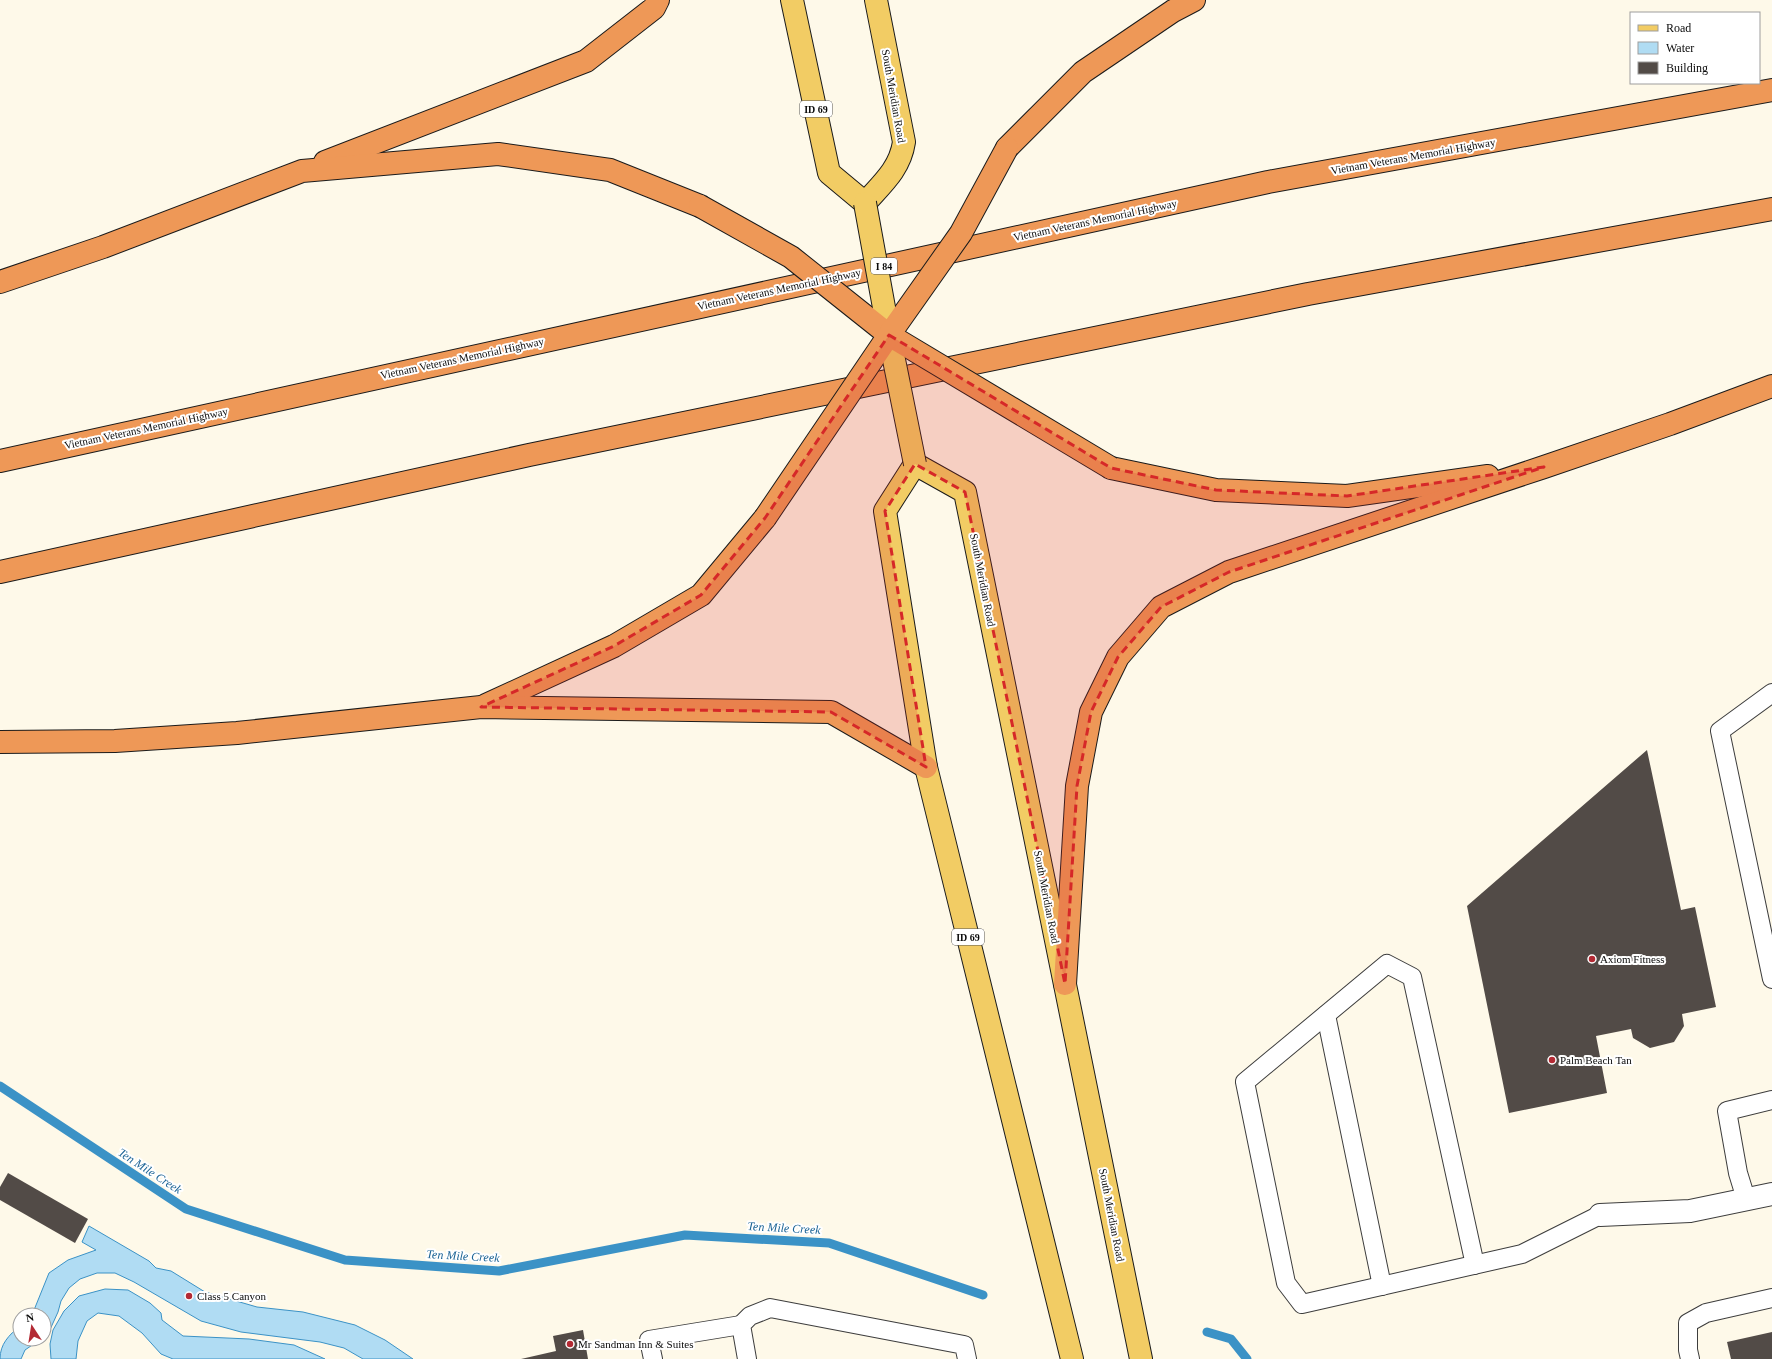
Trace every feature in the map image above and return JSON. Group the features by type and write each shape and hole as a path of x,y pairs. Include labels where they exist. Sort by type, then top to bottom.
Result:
{"highway":[{"path":"0,282 103,247 586,61 654,8 658,0"},
{"path":"481,707 614,646 701,595 765,518 889,335 961,233 1007,148 1083,72 1173,11 1194,0"},
{"name":"Vietnam Veterans Memorial Highway","path":"0,461 1268,182 1772,90"},
{"path":"302,171 498,154 610,170 700,206 791,258 889,335 1111,468 1216,490 1347,496 1544,467"},
{"path":"0,572 529,456 1308,294 1772,209"},
{"path":"1065,984 1078,786 1091,712 1118,658 1161,607 1229,572 1670,424 1772,386"},
{"path":"0,742 115,741 237,733 481,707 831,712 926,767"}],"main road":[{"name":"ID 69","path":"792,0 829,173 865,203"},
{"name":"South Meridian Road","path":"865,203 896,166 902,156 904,142 876,0"},
{"path":"865,203 889,335 915,464"},
{"name":"ID 69","path":"915,464 886,511 926,767 1072,1359"},
{"name":"South Meridian Road","path":"915,464 965,492 1141,1359"}],"street":[{"path":"1600,1215 1690,1211 1772,1194"}],"lane":[{"path":"1772,693 1720,731 1772,979"},
{"path":"1475,1265 1412,977 1387,964 1245,1082 1286,1283 1302,1304 1475,1265 1522,1254 1600,1215"},
{"path":"1326,1015 1382,1286"},
{"path":"1746,1199 1738,1173 1727,1111 1772,1100"},
{"path":"1690,1359 1688,1350 1688,1323 1706,1312 1772,1298"},
{"path":"653,1359 649,1340 741,1325 750,1316 770,1308 964,1345 966,1359"},
{"path":"741,1325 747,1359"}],"highlighted area":[{"path":"889,335 1111,468 1216,490 1347,496 1544,467 1229,572 1161,607 1118,657 1091,712 1077,786 1065,984 965,492 915,464 885,511 926,767 831,712 481,707 614,646 701,595 765,518"}],"water":[{"name":"Class 5 Canyon","path":"89,1226 149,1261 156,1268 171,1271 205,1292 257,1307 303,1312 355,1325 385,1340 413,1359 363,1359 344,1348 320,1342 241,1332 201,1321 134,1282 115,1273 97,1273 80,1279 69,1288 61,1301 52,1325 52,1307 35,1307 49,1273 68,1260 96,1250 82,1242"},
{"path":"105,1289 128,1290 150,1303 161,1313 162,1320 183,1336 249,1339 294,1345 325,1359 173,1359 161,1354 142,1333 119,1316 98,1313 87,1321 78,1341 76,1359 51,1359 50,1347 52,1347 53,1330 64,1311 79,1296"},
{"path":"12,1333 12,1347 29,1347 25,1350 21,1359 0,1359 3,1344"}],"building":[{"name":"Axiom Fitness","path":"1647,750 1681,910 1695,907 1716,1007 1682,1014 1684,1026 1674,1042 1650,1048 1633,1038 1631,1029 1596,1036 1607,1093 1509,1113 1467,906"},
{"path":"8,1173 88,1219 75,1243 0,1200 0,1187"},
{"name":"Mr Sandman Inn & Suites","path":"583,1330 588,1359 521,1359 556,1351 553,1336"},
{"path":"1772,1332 1772,1359 1731,1359 1727,1342"}],"waterway":[{"name":"Ten Mile Creek","path":"0,1086 186,1209 345,1260 499,1271 685,1235 829,1243 983,1295"},
{"name":"Ten Mile Creek","path":"1207,1332 1231,1339 1247,1359"}],"place":[{"name":"Axiom Fitness","path":"1592,959"},
{"name":"Palm Beach Tan","path":"1552,1060"},
{"name":"Class 5 Canyon","path":"189,1296"},
{"name":"Mr Sandman Inn & Suites","path":"570,1344"}]}
